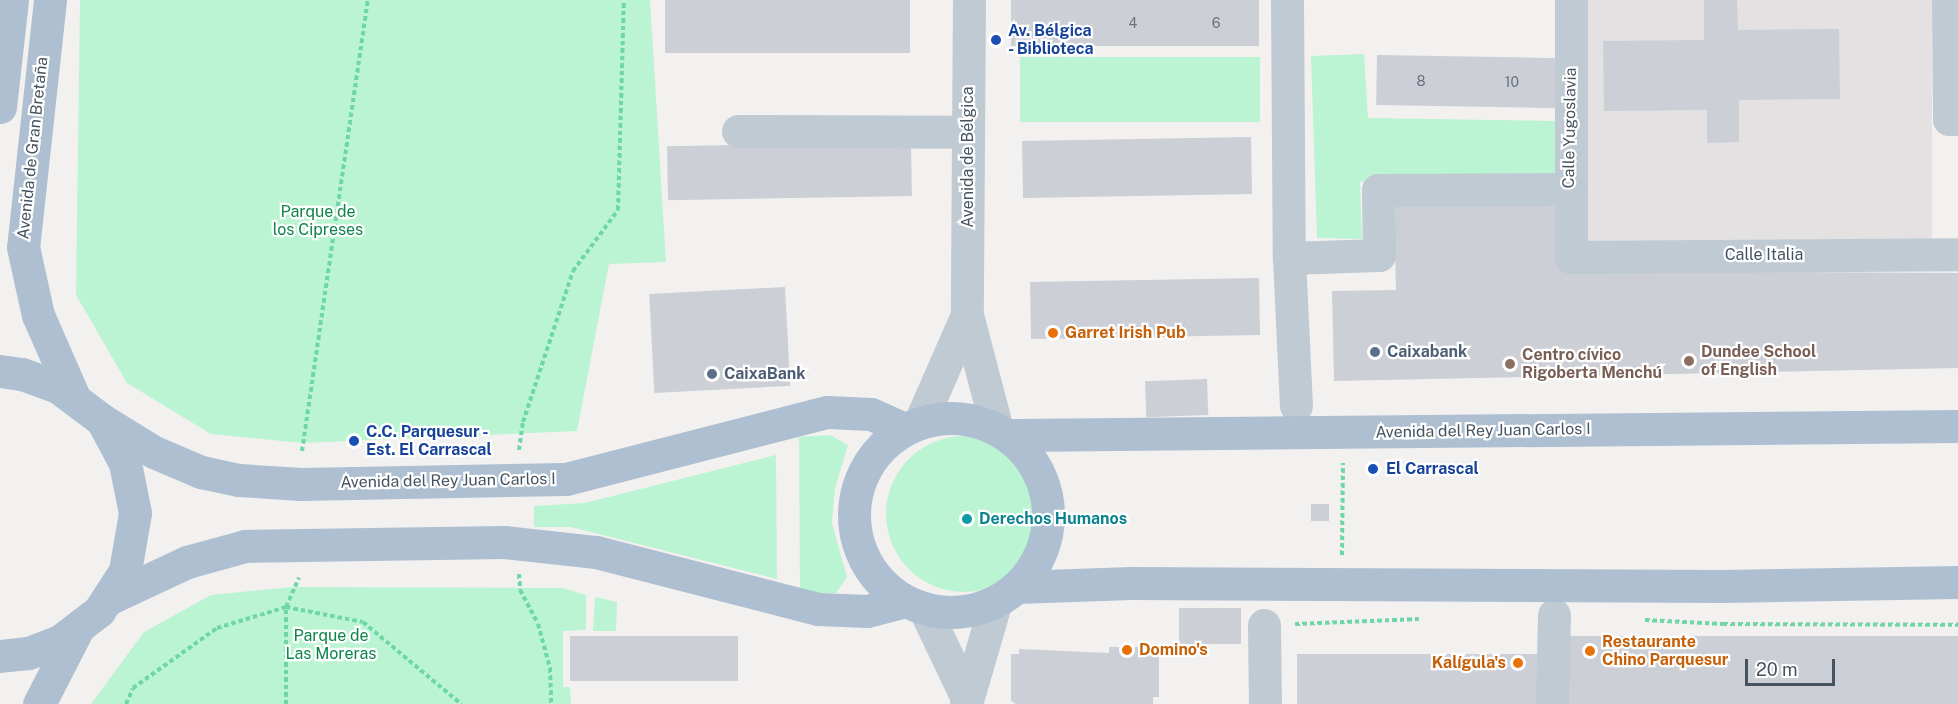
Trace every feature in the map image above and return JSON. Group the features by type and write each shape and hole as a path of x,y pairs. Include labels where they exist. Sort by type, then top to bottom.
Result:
{"main road":[{"path":"0,107 12,0"},
{"name":"Avenida de Gran Bretaña","path":"50,0 23,247 38,315 73,395"},
{"path":"0,371 40,379 73,395 102,420 125,463 135,513 130,555 110,598 76,632 39,704"},
{"name":"Avenida del Rey Juan Carlos I","path":"102,420 147,449 201,472 239,480 301,484 566,479 826,412 871,414 912,426"},
{"path":"915,604 882,583 864,559 855,531 855,501 869,464 881,447 912,426 959,417 1003,432 1034,464 1043,481 1049,509 1046,538 1039,556 1006,594"},
{"name":"Avenida del Rey Juan Carlos I","path":"1003,432 1343,433 1958,426"},
{"path":"110,598 205,555 245,546 504,542 596,552 818,609 867,610 915,604 961,612 1006,594 1131,583 1958,582"},
{"path":"0,656 44,648 76,632"}],"street":[{"name":"Avenida de Bélgica","path":"967,315 969,0"},
{"path":"1287,0 1289,258 1296,406"},
{"name":"Calle Yugoslavia","path":"1571,0 1569,189 1571,257"},
{"path":"1948,0 1949,119 1958,118"},
{"path":"738,131 968,132"},
{"path":"1289,258 1379,255 1378,190 1569,189"},
{"name":"Calle Italia","path":"1571,257 1958,254"},
{"path":"912,426 967,315"},
{"path":"967,315 1003,432"},
{"path":"966,700 1006,594"},
{"path":"915,604 966,700"},
{"path":"1552,704 1554,615"},
{"path":"1264,625 1265,704"}],"path":[{"path":"302,451 368,0"},
{"path":"519,448 523,422 573,271 618,210 624,0"},
{"path":"1338,621 1342,584 1343,433"},
{"path":"519,575 520,590 537,624 550,668 551,704"},
{"path":"286,704 286,606 300,577"},
{"path":"126,704 133,688 217,628 286,606 363,622 461,704"},
{"path":"1264,625 1422,619"},
{"path":"1632,619 1723,624 1958,625"}],"shaded area":[{"path":"1577,0 1932,0 1932,243 1577,243"}],"green space":[{"name":"Parque de los Cipreses","path":"80,0 650,0 666,262 609,264 577,431 303,443 211,434 127,383 76,295"},
{"path":"1364,54 1368,118 1556,121 1556,179 1360,182 1362,239 1317,238 1311,56"},
{"path":"1020,57 1260,57 1260,122 1020,122"},
{"path":"830,435 848,445 835,488 832,523 847,577 836,593 800,593 799,437"},
{"path":"964,436 994,442 1019,459 1036,484 1042,514 1036,544 1019,569 994,586 964,592 934,586 909,569 892,544 886,514 892,484 909,459 934,442"},
{"path":"776,455 777,579 571,527 534,527 534,506 585,503"},
{"name":"Parque de Las Moreras","path":"292,587 563,588 586,595 586,630 563,631 563,687 570,687 571,704 91,704 144,632 211,595"},
{"path":"595,597 617,602 616,631 593,631"}],"building":[{"path":"665,0 910,0 910,53 665,53"},
{"path":"1011,0 1259,0 1259,46 1011,46"},
{"path":"1704,0 1737,0 1738,30 1839,29 1840,99 1739,100 1739,142 1707,143 1707,110 1604,111 1603,41 1704,40"},
{"path":"1377,55 1558,58 1557,108 1376,105"},
{"path":"1251,137 1252,194 1023,198 1022,141"},
{"path":"911,142 912,196 668,200 667,146"},
{"path":"1562,198 1564,271 1958,273 1958,368 1334,381 1332,291 1396,290 1394,202"},
{"path":"1259,278 1260,335 1031,339 1030,282"},
{"path":"785,287 790,386 654,393 649,294"},
{"path":"1207,379 1208,415 1146,417 1145,381"},
{"path":"1311,504 1329,504 1329,521 1311,521"},
{"path":"1179,608 1241,608 1241,644 1179,644"},
{"path":"570,636 738,636 738,681 570,681"},
{"path":"1567,636 1958,636 1958,704 1567,704"},
{"path":"1109,647 1154,647 1154,654 1159,654 1159,697 1153,697 1153,704 1016,704 1011,701 1011,654 1019,654 1019,649 1109,653"},
{"path":"1297,654 1546,654 1546,704 1297,704"}],"place":[{"name":"Av. Bélgica - Biblioteca","path":"996,40"},
{"name":"Garret Irish Pub","path":"1053,333"},
{"name":"Caixabank","path":"1375,352"},
{"name":"Dundee School of English","path":"1689,361"},
{"name":"Centro cívico Rigoberta Menchú","path":"1510,364"},
{"name":"CaixaBank","path":"712,374"},
{"name":"C.C. Parquesur - Est. El Carrascal","path":"354,441"},
{"name":"El Carrascal","path":"1373,469"},
{"name":"Derechos Humanos","path":"967,519"},
{"name":"Domino's","path":"1127,650"},
{"name":"Restaurante Chino Parquesur","path":"1590,651"},
{"name":"Kalígula's","path":"1518,663"}]}
